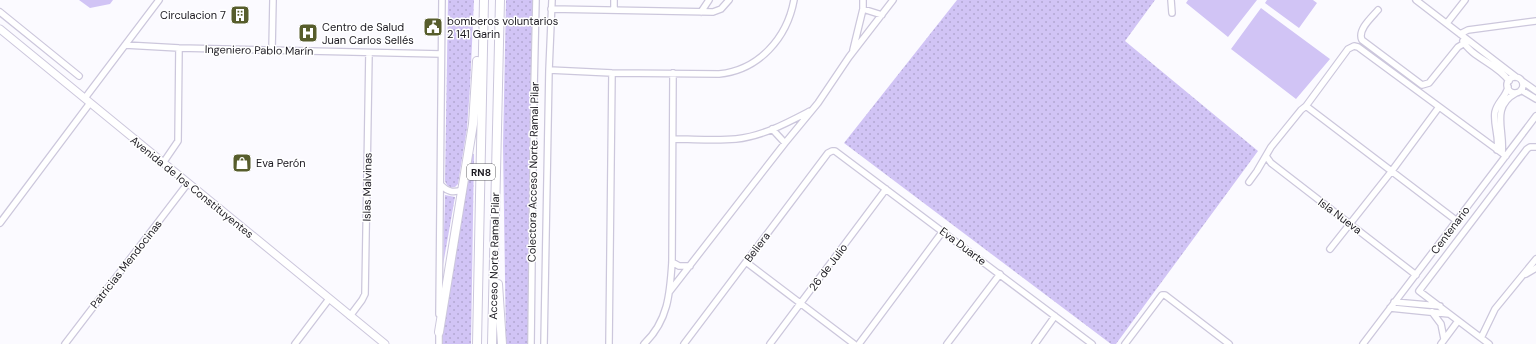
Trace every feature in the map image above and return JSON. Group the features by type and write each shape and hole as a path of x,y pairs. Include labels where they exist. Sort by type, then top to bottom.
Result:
{"highway":[{"path":"439,332 473,124 482,0"},
{"name":"Acceso Norte Ramal Pilar","path":"477,344 482,0"},
{"name":"Acceso Norte Ramal Pilar","path":"492,344 500,0"},
{"path":"495,230 502,344"}],"main road":[{"name":"Avenida de los Constituyentes","path":"0,29 385,344"}],"street":[{"path":"0,223 88,101 125,45 159,0"},
{"path":"272,50 273,0"},
{"path":"436,0 442,2 439,344"},
{"name":"Colectora Acceso Norte Ramal Pilar","path":"531,344 536,0"},
{"path":"544,344 549,70 552,0"},
{"path":"614,0 614,10"},
{"path":"701,12 709,0"},
{"path":"551,9 701,12 717,11 721,9 729,0"},
{"path":"549,70 612,73 725,74 741,70 762,58 776,41 788,20 794,0"},
{"path":"850,57 858,36 863,9 863,0"},
{"path":"670,291 814,108 893,0"},
{"path":"1171,0 1172,13"},
{"path":"1416,0 1522,82 1536,91"},
{"path":"1447,24 1465,0"},
{"path":"863,9 882,15"},
{"path":"1378,10 1361,32 1360,38 1422,85 1429,83 1458,47 1463,44"},
{"path":"0,12 79,76"},
{"path":"1460,34 1468,30 1536,21"},
{"path":"1460,34 1463,44 1503,74 1511,91 1519,91 1536,99"},
{"name":"Ingeniero Pablo Marín","path":"125,45 179,48 441,54"},
{"path":"1249,182 1280,134 1306,106 1348,49 1352,46 1358,47 1502,153"},
{"path":"163,163 178,141 179,48"},
{"name":"Islas Malvinas","path":"350,316 365,294 370,53"},
{"path":"609,344 612,73"},
{"path":"644,344 662,319 670,291 672,262 674,139 673,73"},
{"path":"1502,153 1495,126 1495,112 1498,102 1506,94 1508,84 1512,78 1516,77"},
{"path":"1502,153 1503,142 1500,119 1501,108 1508,98 1519,91 1523,86 1522,82"},
{"path":"1306,106 1456,221"},
{"path":"1330,249 1391,172 1438,107"},
{"path":"674,139 736,139 756,135 772,129 814,108"},
{"name":"Centenario","path":"1363,344 1456,221 1502,153 1536,116"},
{"path":"772,129 785,143"},
{"path":"1490,344 1418,291 1527,149 1530,147 1536,147"},
{"name":"Eva Duarte","path":"832,151 835,151 1092,344"},
{"name":"Beliera","path":"684,344 828,153 832,151"},
{"name":"Isla Nueva","path":"1266,156 1271,163 1416,275"},
{"name":"Patricias Mendocinas","path":"65,344 188,183"},
{"path":"441,185 447,191 454,192 462,190"},
{"name":"26 de Julio","path":"770,344 886,189"},
{"path":"859,344 943,232"},
{"path":"1481,338 1495,309 1536,259"},
{"path":"672,262 679,266 690,266"},
{"path":"746,262 854,344"},
{"path":"1524,275 1536,268"},
{"path":"947,344 1000,274"},
{"path":"1125,344 1162,295 1167,295 1229,344"},
{"path":"295,344 329,299"},
{"path":"1394,302 1440,306"},
{"path":"1390,308 1449,314"},
{"path":"1432,312 1442,324 1443,342"},
{"path":"1035,344 1055,316"},
{"path":"1443,342 1458,320"}],"shaded area":[{"path":"79,0 113,0 110,4 90,8"},
{"path":"448,0 474,0 467,128 458,184 455,187 448,186 445,181"},
{"path":"506,0 533,0 530,103 529,344 506,344 503,146"},
{"path":"957,0 1155,0 1125,41 1258,151 1116,344 1111,344 844,143"},
{"path":"1188,0 1257,0 1228,37 1186,3"},
{"path":"1267,0 1313,0 1317,3 1299,28 1265,3"},
{"path":"1261,8 1330,59 1296,99 1231,49"},
{"path":"472,152 474,155 471,344 442,344 445,315"},
{"path":"445,195 455,197 443,265"}],"place":[{"name":"Circulacion 7","path":"240,15"},
{"name":"bomberos voluntarios 2 141 Garin","path":"433,27"},
{"name":"Centro de Salud Juan Carlos Sellés","path":"308,33"},
{"name":"Eva Perón","path":"242,163"}]}
